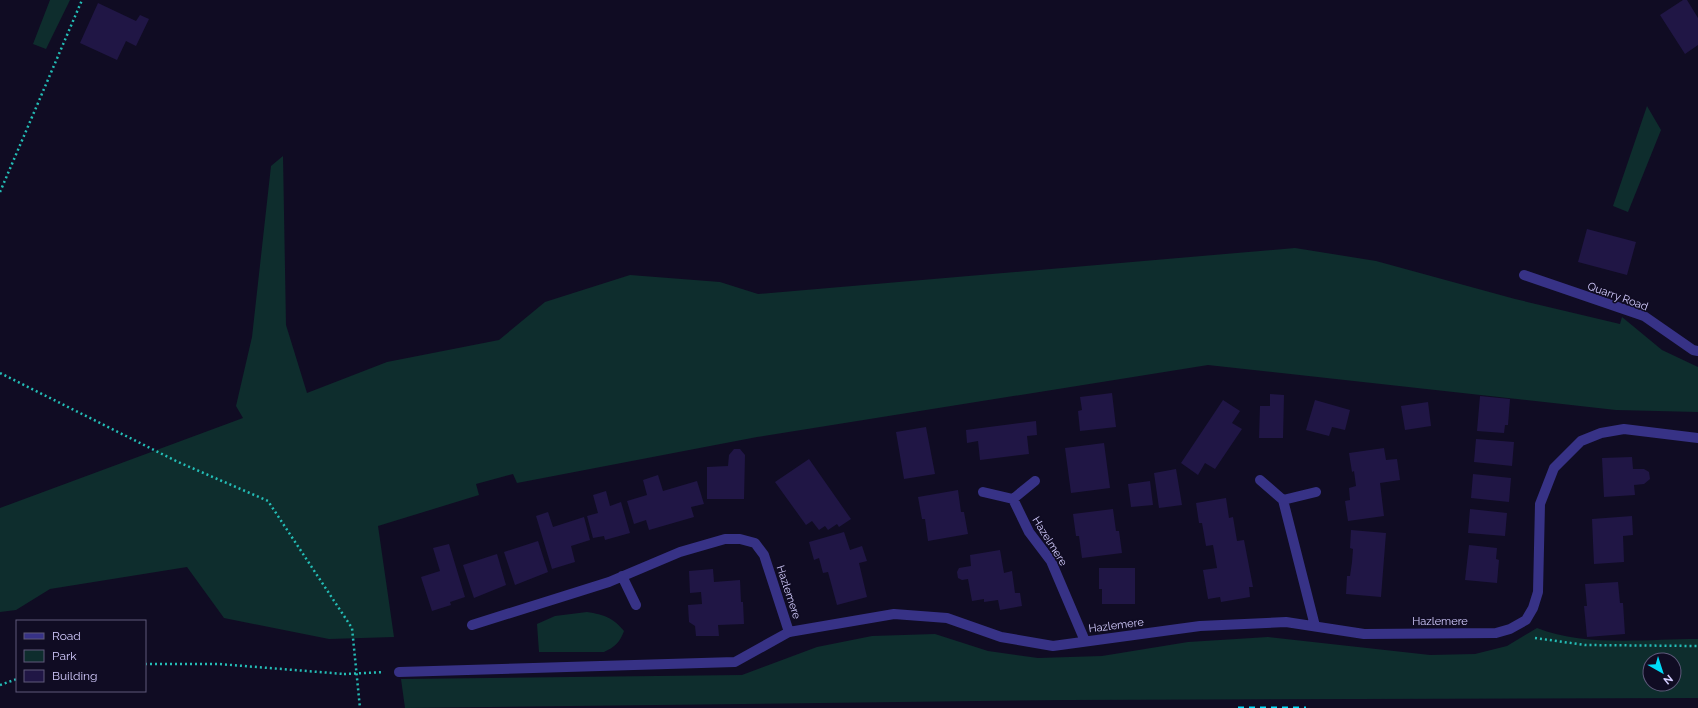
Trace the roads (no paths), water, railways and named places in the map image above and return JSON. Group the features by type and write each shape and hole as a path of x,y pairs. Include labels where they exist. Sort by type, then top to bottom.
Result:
{"street":[{"name":"Quarry Road","path":"1524,275 1644,316 1693,350 1698,351"},
{"name":"Hazlemere","path":"472,625 622,576 680,552 724,539 740,539 755,544 764,555 789,632 894,614 947,618 1000,637 1052,646 1200,626 1286,622 1364,634 1496,633 1526,620 1533,608 1538,592 1540,504 1554,468 1581,441 1601,433 1624,429 1698,438"},
{"path":"1260,480 1283,500 1315,626"},
{"path":"983,492 1012,499 1035,481"},
{"path":"1283,500 1316,492"},
{"name":"Hazelmere","path":"1012,499 1029,532 1051,560 1085,641"},
{"path":"622,576 636,606"},
{"path":"399,672 735,662 789,632"}],"railway":[{"path":"1238,708 1306,708"}]}
